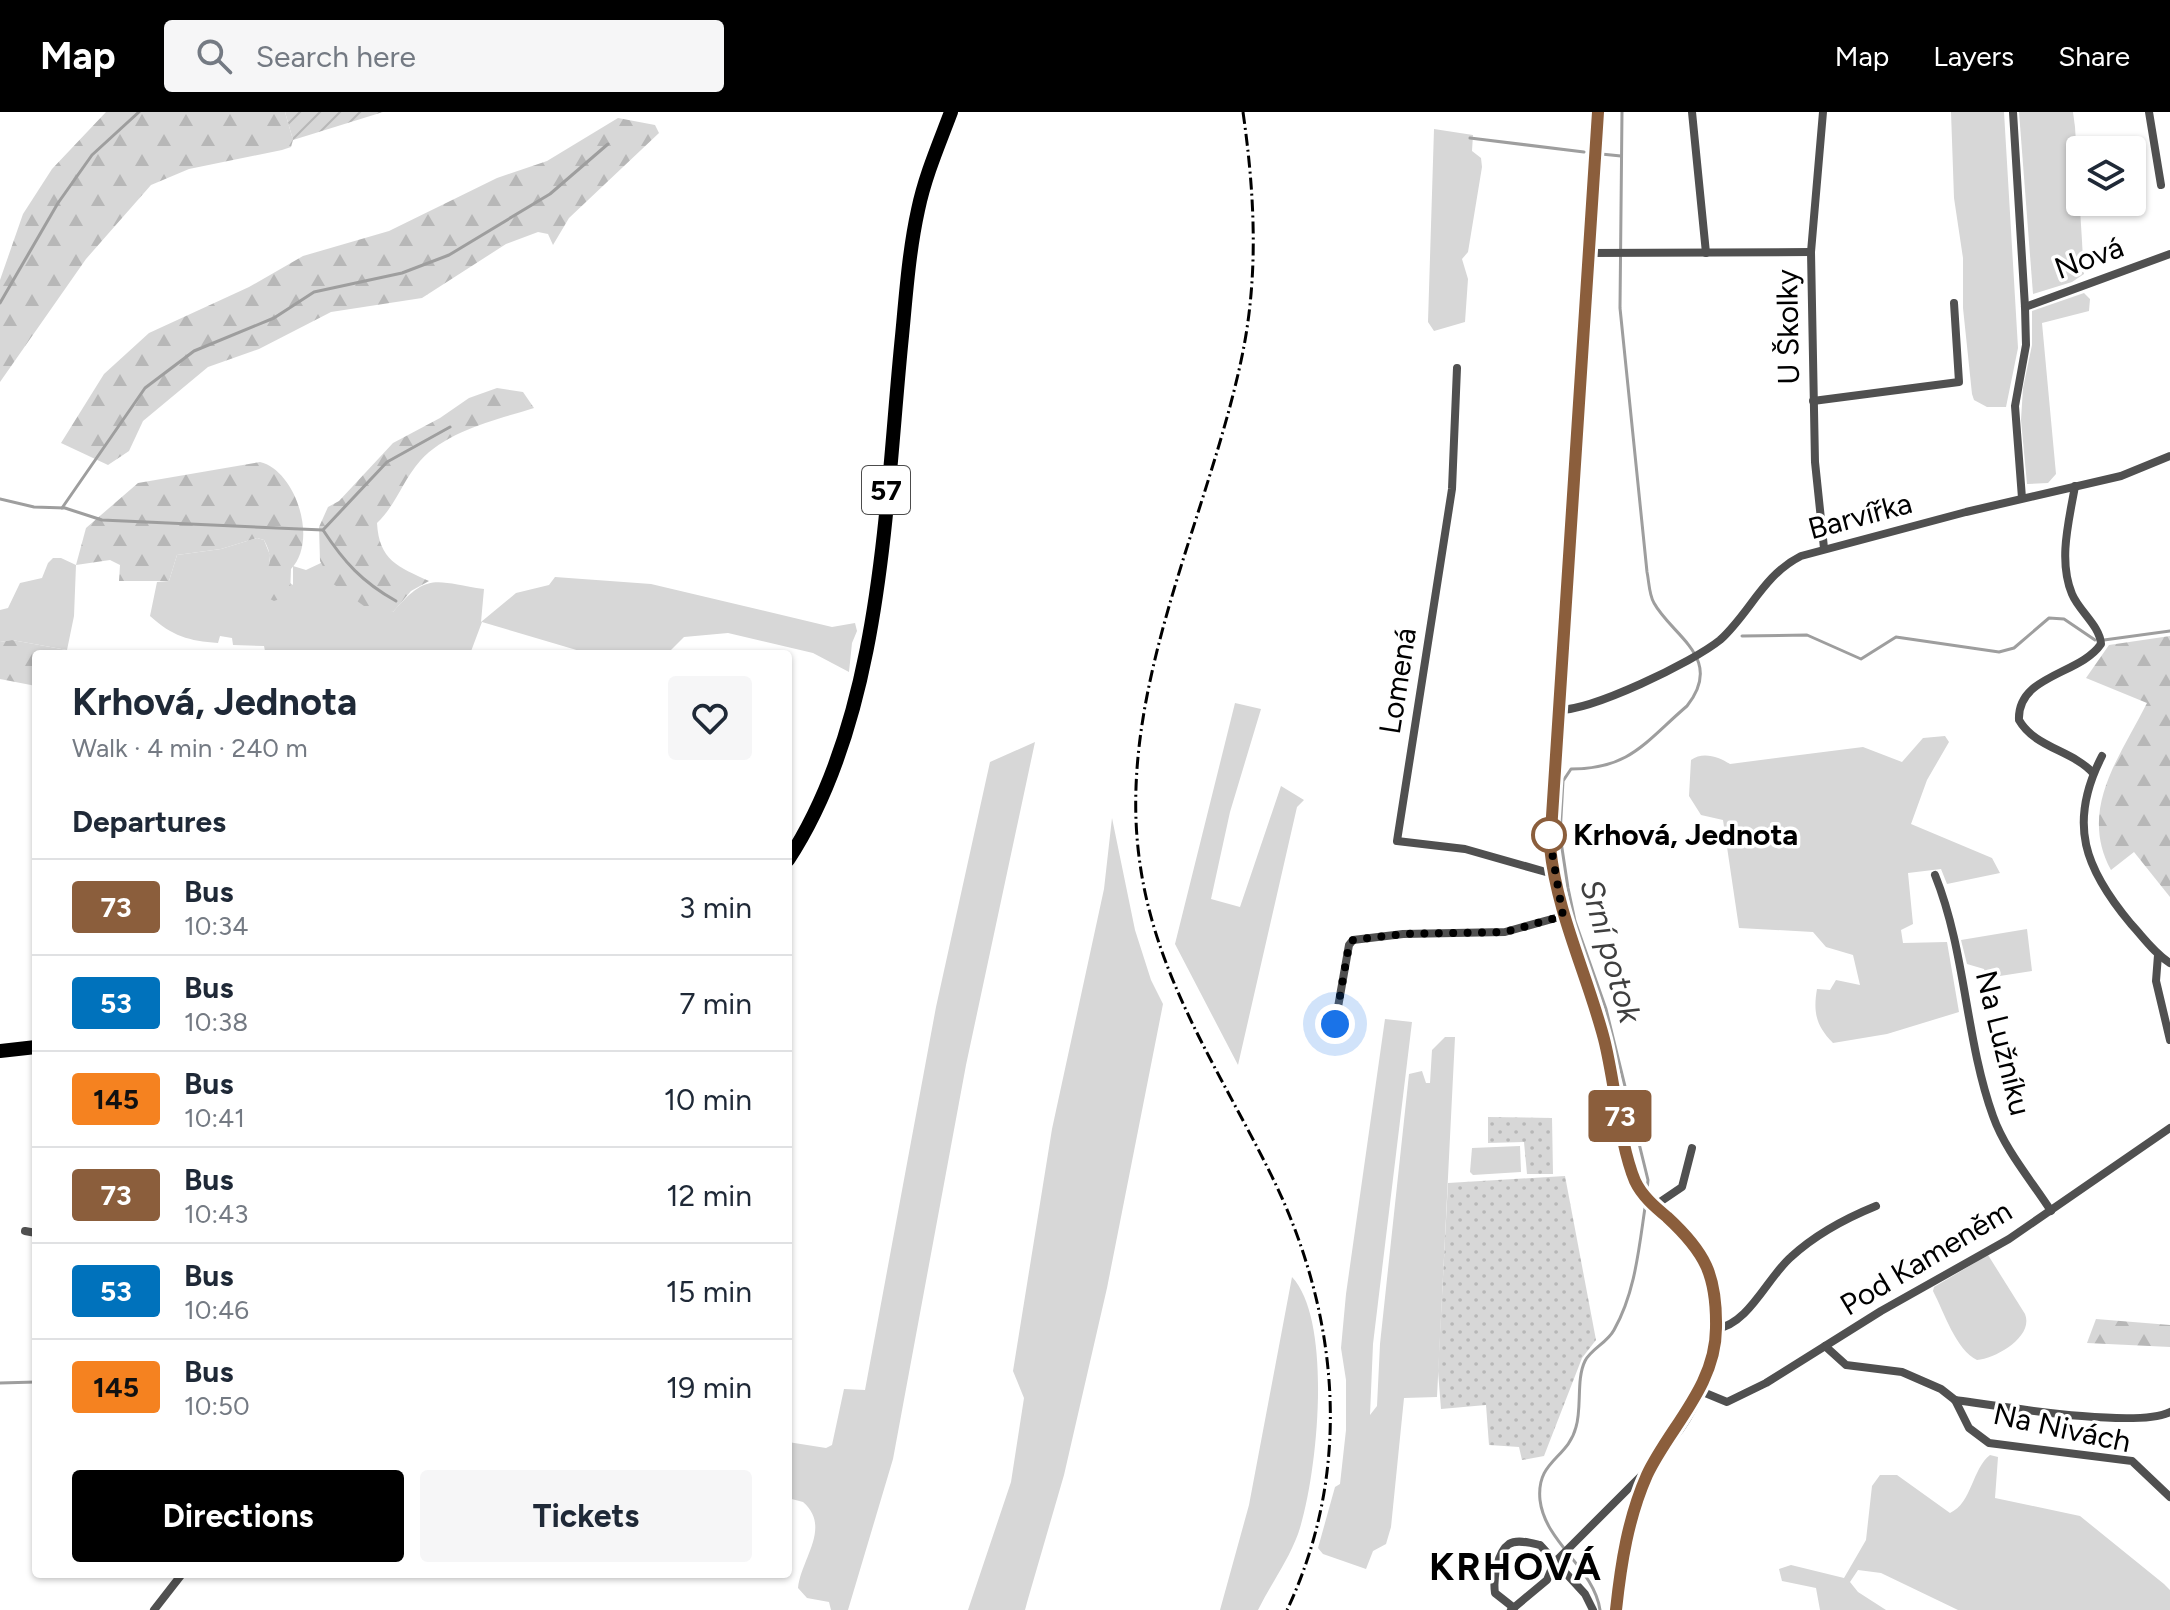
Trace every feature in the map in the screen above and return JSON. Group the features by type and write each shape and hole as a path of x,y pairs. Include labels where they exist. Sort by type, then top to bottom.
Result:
{"main road":[{"name":"57","path":"792,852 823,790 860,683 881,541 913,235 925,182 951,112"},
{"path":"2,1050 32,1047"}],"street":[{"path":"1593,1610 1585,1594 1557,1560 1540,1545 1518,1541 1508,1544 1502,1552 1495,1593 1512,1609 1547,1580 1557,1560 1652,1465 1679,1427 1698,1390 1713,1352 1716,1329 1712,1283 1703,1255 1640,1190 1632,1169 1599,1022 1563,916 1553,874 1549,828 1598,112"},
{"path":"1692,112 1706,253"},
{"name":"U Školky","path":"1823,112 1811,252 1815,462 1824,548"},
{"path":"2013,112 2025,307 2025,354 2015,406 2022,498"},
{"path":"2149,112 2161,185"},
{"path":"1588,253 1811,252"},
{"name":"Nová","path":"2025,307 2170,254"},
{"name":"U Školky","path":"1813,401 1959,382 1954,303"},
{"name":"Lomená","path":"1457,368 1452,489 1397,841 1465,849 1553,874"},
{"name":"Barvířka","path":"1556,710 1571,710 1596,702 1696,656 1722,638 1785,564 1824,548 2121,476 2170,456"},
{"path":"2075,486 2065,551 2068,576 2072,595 2099,633 2101,644 2092,654 2028,692 2018,714 2029,734 2080,761 2093,773"},
{"path":"2102,756 2093,773 2082,832 2089,860 2116,906 2158,955 2170,963"},
{"name":"Na Lužníku","path":"1935,875 1947,904 1981,1080 1994,1119 2051,1211"},
{"path":"1335,1024 1349,945 1353,940 1403,934 1505,932 1563,916"},
{"path":"2158,955 2156,981 2170,1040"},
{"name":"Pod Kameněm","path":"1698,1390 1720,1401 1731,1401 2051,1211 2170,1128"},
{"path":"1652,1204 1682,1187 1692,1148"},
{"path":"1716,1329 1732,1325 1787,1260 1814,1237 1876,1206"},
{"path":"25,1231 32,1232"},
{"name":"Na Nivách","path":"1825,1346 1846,1365 1902,1372 1923,1379 1955,1400 1969,1428 1989,1443 2132,1461 2170,1497"},
{"path":"1955,1400 2124,1418 2162,1416 2170,1412"},
{"path":"1616,1610 1624,1546 1652,1465"},
{"path":"154,1610 179,1578"}],"green space":[{"path":"106,112 285,112 293,140 291,147 282,150 189,169 151,185 86,259 0,382 0,280 23,214 52,169"},
{"path":"285,112 383,112 293,140"},
{"path":"1951,112 2004,112 2018,348 2006,407 1987,407 1974,400 1972,394 1963,308 1963,258 1954,198"},
{"path":"2019,112 2073,112 2076,136 2066,136 2066,216 2080,216 2084,274 2072,282 2033,294"},
{"path":"618,118 655,125 659,133 569,218 553,245 548,234 538,232 506,244 422,298 331,312 259,349 208,367 143,421 129,451 108,465 61,443 104,374 149,333 249,287 303,256 389,231 497,178 547,161"},
{"path":"1434,129 1473,135 1472,151 1481,158 1482,167 1468,252 1462,259 1468,279 1465,322 1434,331 1428,322"},
{"path":"2084,293 2090,299 2089,311 2042,323 2056,474 2048,483 2027,484 2021,420 2023,388 2032,345 2032,311"},
{"path":"497,388 523,392 534,408 473,427 431,450 414,468 377,523 382,546 392,561 429,581 411,591 393,612 364,606 332,583 320,561 319,527 328,507 339,501 393,443 440,418 469,398"},
{"path":"260,462 284,478 293,492 303,525 299,556 291,569 290,595 274,601 266,597 262,578 268,569 270,555 264,540 257,538 221,549 177,555 169,581 119,581 120,565 110,560 76,565 86,528 138,483"},
{"path":"257,538 264,540 270,555 269,569 293,585 293,566 306,570 323,562 393,612 415,590 433,582 443,582 484,589 481,622 516,593 549,585 555,577 651,584 832,627 855,623 857,631 852,643 849,672 813,653 728,633 684,637 671,650 576,650 482,622 472,650 265,650 264,646 233,645 232,638 220,636 218,643 190,639 174,633 150,616 157,582 169,581 177,555 221,549"},
{"path":"53,558 76,565 74,616 67,650 12,640 0,642 0,610 8,608 20,583 42,578"},
{"path":"2170,636 2170,897 2134,852 2111,870 2102,848 2099,826 2106,784 2147,703 2086,678 2109,645"},
{"path":"12,640 67,650 32,650 32,685 0,679 0,642"},
{"path":"1235,703 1261,709 1230,812 1211,899 1240,907 1281,786 1304,800 1297,807 1238,1065 1175,944"},
{"path":"1945,736 1949,742 1927,780 1911,824 1992,858 2000,873 1947,884 1941,869 1908,873 1913,924 1901,930 1903,943 1947,942 1959,1012 1887,1034 1833,1043 1817,1018 1817,989 1830,990 1836,980 1860,985 1853,955 1826,947 1813,932 1739,928 1723,820 1701,815 1689,796 1691,760 1706,755 1730,764 1863,747 1902,762 1923,738"},
{"path":"1035,742 966,1065 893,1459 848,1610 831,1610 829,1602 807,1598 798,1588 815,1533 815,1522 803,1502 792,1499 792,1443 826,1448 832,1445 844,1389 865,1390 936,1007 990,762"},
{"path":"1112,818 1135,930 1151,980 1163,1004 1107,1288 1064,1475 1025,1610 968,1610 1011,1482 1024,1398 1013,1371 1052,1129 1104,889"},
{"path":"2027,929 2032,971 1987,978 1984,969 1967,964 1961,940"},
{"path":"1385,1019 1412,1022 1373,1344 1370,1415 1377,1406 1380,1344 1409,1074 1422,1071 1426,1083 1430,1083 1432,1050 1445,1037 1455,1037 1437,1397 1404,1398 1391,1527 1386,1544 1373,1551 1366,1569 1323,1554 1318,1548 1335,1487 1340,1484 1346,1430 1346,1380 1341,1348 1346,1294"},
{"path":"1488,1117 1552,1118 1553,1174 1527,1174 1524,1142 1488,1143"},
{"path":"1520,1146 1521,1172 1473,1175 1470,1172 1472,1148"},
{"path":"1565,1176 1596,1340 1582,1358 1544,1456 1522,1460 1519,1447 1489,1445 1486,1405 1441,1409 1438,1371 1448,1183"},
{"path":"1988,1255 2025,1314 2026,1322 2019,1338 2012,1344 1994,1355 1977,1360 1957,1339 1933,1291 1934,1287"},
{"path":"1292,1277 1305,1299 1313,1328 1317,1364 1316,1440 1305,1509 1294,1544 1258,1610 1220,1610 1249,1505"},
{"path":"2096,1319 2170,1325 2170,1347 2087,1343"},
{"path":"1990,1455 1998,1457 1995,1498 2080,1516 2170,1590 2170,1610 1958,1610 1881,1573 1858,1570 1850,1582 1858,1592 1886,1610 1820,1610 1816,1588 1782,1581 1779,1569 1791,1565 1844,1578 1866,1540 1872,1486 1880,1475 1897,1475 1950,1513 1963,1502 1979,1469"}],"waterway":[{"path":"0,303 58,203 92,155 139,112"},
{"name":"Srní potok","path":"1622,112 1620,308 1647,572 1654,603 1692,649 1700,674 1697,689 1687,706 1635,751 1608,764 1571,769 1563,781 1560,835 1575,921 1606,1009 1648,1180 1647,1190"},
{"path":"1470,138 1584,152"},
{"path":"62,508 145,388 194,351 274,318 314,292 402,273 449,255 550,194 608,144"},
{"path":"1601,154 1621,156"},
{"path":"0,499 34,507 65,508 102,520 323,530 387,462 450,427"},
{"path":"323,530 355,570 396,601"},
{"path":"1742,636 1807,635 1861,659 1896,637 1999,652 2014,648 2049,618 2064,619 2095,640"},
{"path":"2104,640 2170,631"},
{"name":"Srní potok","path":"1600,1610 1589,1581 1560,1543 1544,1515 1540,1487 1543,1476 1572,1438 1576,1427 1585,1361 1611,1335 1627,1300 1636,1268 1646,1201"},
{"path":"0,1383 32,1382"}],"railway":[{"path":"1243,112 1253,237 1247,330 1226,422 1168,610 1152,673 1140,737 1136,800 1140,864 1161,950 1196,1030 1277,1187 1298,1238 1314,1291 1325,1344 1330,1398 1329,1452 1322,1505 1308,1558 1287,1610"}],"bus line":[{"name":"73","path":"1598,112 1551,790 1550,847 1563,916 1604,1040 1633,1176 1650,1202 1700,1249 1712,1283 1716,1329 1713,1352 1698,1390 1685,1417 1646,1477 1624,1546 1616,1610"}],"place":[{"name":"Krhová, Jednota","path":"1549,835"}],"district":[{"name":"KRHOVÁ","path":"1516,1567"}],"route":[{"path":"1335,1024 1349,945 1353,940 1403,934 1505,932 1563,916 1553,874 1549,835"}]}
